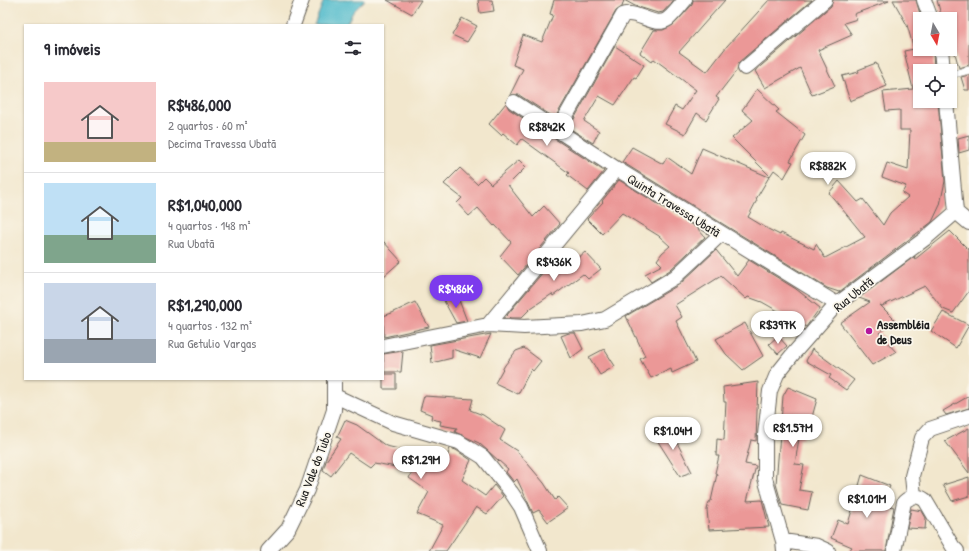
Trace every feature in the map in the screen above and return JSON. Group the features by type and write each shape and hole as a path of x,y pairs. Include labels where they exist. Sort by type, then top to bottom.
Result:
{"street":[{"path":"293,24 302,0"},
{"path":"558,130 623,15 629,14 661,22 668,19 685,0"},
{"path":"745,68 825,0"},
{"path":"924,0 928,12"},
{"name":"Quinta Travessa Ubatã","path":"514,102 617,169 837,304"},
{"path":"947,108 956,212 969,223"},
{"path":"488,326 617,169"},
{"name":"Rua Ubatã","path":"784,546 765,478 765,435 770,391 778,374 793,354 837,304 926,238 956,212"},
{"path":"384,346 488,326 524,327 582,324 605,319 675,277 721,234"},
{"name":"Rua Vale do Tubo","path":"268,551 288,529 308,490 334,410 334,380"},
{"path":"335,396 393,423 459,442 483,457 518,502 540,551"},
{"path":"914,496 912,476 922,438 930,429 969,416"},
{"path":"894,551 904,502 914,496 920,496 925,500 953,547 957,551"},
{"path":"784,546 817,546 828,551"}],"lane":[{"path":"957,73 969,70"}],"water":[{"path":"324,0 365,0 353,12 347,24 314,24"}],"building":[{"path":"387,0 421,0 412,14"},
{"path":"478,0 492,0 494,11 480,13"},
{"path":"554,0 624,0 622,7 616,11 555,118 519,95 510,95 523,69 513,65 523,35 542,42 553,15 550,14"},
{"path":"624,0 674,0 663,12 658,13 635,6"},
{"path":"693,0 725,0 679,52 707,72 727,46 769,0 812,0 739,62 737,70 716,97 719,99 706,120 697,113 685,134 665,124 675,106 682,110 696,90 654,59 652,62 640,53 654,30 663,30 673,25 692,5"},
{"path":"833,0 889,1 854,14 857,19 844,23 852,35 818,50 835,86 812,95 800,68 765,88 755,71 831,6"},
{"path":"893,0 916,0 919,12 913,12 913,46 907,25"},
{"path":"937,0 969,0 969,65 959,68 956,56 957,56 957,12 940,12"},
{"path":"462,18 477,26 467,42 452,35"},
{"path":"615,46 644,65 615,105 599,96 584,121 599,131 593,143 569,128"},
{"path":"913,49 913,56 933,56 934,64 913,64 913,89 904,51"},
{"path":"876,63 887,86 850,101 842,76 859,72 858,70"},
{"path":"969,75 969,90 965,90 961,77"},
{"path":"757,89 779,110 776,112 805,135 790,161 793,162 784,178 774,170 770,176 732,138 753,120 742,110"},
{"path":"913,89 913,108 939,108 945,181 940,205 932,222 839,292 827,288 622,162 632,147 663,164 667,157 691,174 702,148 769,177 756,199 757,200 748,217 780,235 781,233 814,249 816,244 825,258 865,237 829,193 839,181 858,202 863,199 883,225 890,213 908,197 902,193 906,186 882,177 887,163 908,170 910,130 900,130 900,110 886,111 883,92"},
{"path":"506,103 509,109 604,171 588,191 567,175 569,173 522,139 517,145 503,133 501,135 489,124"},
{"path":"969,135 969,150 959,153 958,138"},
{"path":"519,160 526,167 508,185 533,217 544,206 560,224 518,275 500,256 511,242 478,208 469,216 457,203 462,198 444,184 460,168 477,184 484,177 491,184"},
{"path":"619,180 697,228 705,237 670,270 651,282 645,274 662,265 657,260 670,246 659,236 622,213 602,234 587,219 603,202 602,201"},
{"path":"950,231 969,250 969,291 953,313 943,309 925,286 882,306 880,305 895,320 879,333 896,352 872,365 840,323 870,302 859,298 915,256 914,260"},
{"path":"384,242 401,261 384,276"},
{"path":"716,250 737,276 749,260 796,289 820,308 806,327 762,302 748,297 746,299 721,276 675,305 682,317 676,321 696,362 672,373 671,369 651,378 640,359 645,356 626,316 680,284"},
{"path":"560,252 571,264 585,252 601,269 588,279 583,274 553,296 552,294 531,308 521,318 510,318 507,315"},
{"path":"457,295 467,321 456,323 444,301"},
{"path":"415,302 429,327 384,337 384,316"},
{"path":"943,312 969,325 956,348 931,331"},
{"path":"745,323 763,356 743,370 726,354 716,339"},
{"path":"569,333 575,333 583,349 571,358 561,336"},
{"path":"491,334 480,358 452,349 452,358 432,363 430,345"},
{"path":"778,336 787,346 778,354 769,344"},
{"path":"524,348 541,361 533,371 531,369 518,394 495,383 505,365 516,351"},
{"path":"604,349 615,366 600,375 589,357"},
{"path":"812,349 854,380 846,390 829,378 831,375 806,361"},
{"path":"403,351 401,372 384,372 384,354"},
{"path":"384,374 396,374 396,389 383,389"},
{"path":"758,382 756,441 751,440 745,464 756,466 747,501 762,500 769,527 709,530 707,510 709,502 711,501 717,474 715,473 719,456 716,456 717,439 724,440 726,402 724,402 723,387"},
{"path":"788,387 817,399 809,428 804,427 802,439 799,438 795,464 804,465 799,490 812,492 808,510 782,505 776,484 783,396"},
{"path":"424,396 473,399 470,410 483,415 505,430 500,440 517,451 544,483 555,500 558,497 568,508 548,522 539,510 533,513 517,479 514,482 506,472 508,469 479,443 455,432 457,428 440,425 441,421 431,419 432,415 420,410"},
{"path":"969,396 969,408 946,415 943,411"},
{"path":"345,420 357,425 386,446 404,450 432,461 445,464 450,448 456,450 471,460 462,480 485,496 494,485 503,496 487,514 476,507 446,551 429,551 443,525 417,514 429,492 409,478 413,470 374,463 370,467 349,453 331,476 323,470 326,461 341,439 337,437"},
{"path":"669,427 692,472 680,476 652,432"},
{"path":"969,428 969,473 945,441"},
{"path":"862,475 890,486 885,497 889,499 886,505 894,507 886,551 849,551 852,547 831,538 838,520 848,524"},
{"path":"969,477 969,496 952,501 943,485"},
{"path":"911,509 922,511 926,518 925,529 907,528"}],"place":[{"name":"Assembléia de Deus","path":"869,331"}]}
